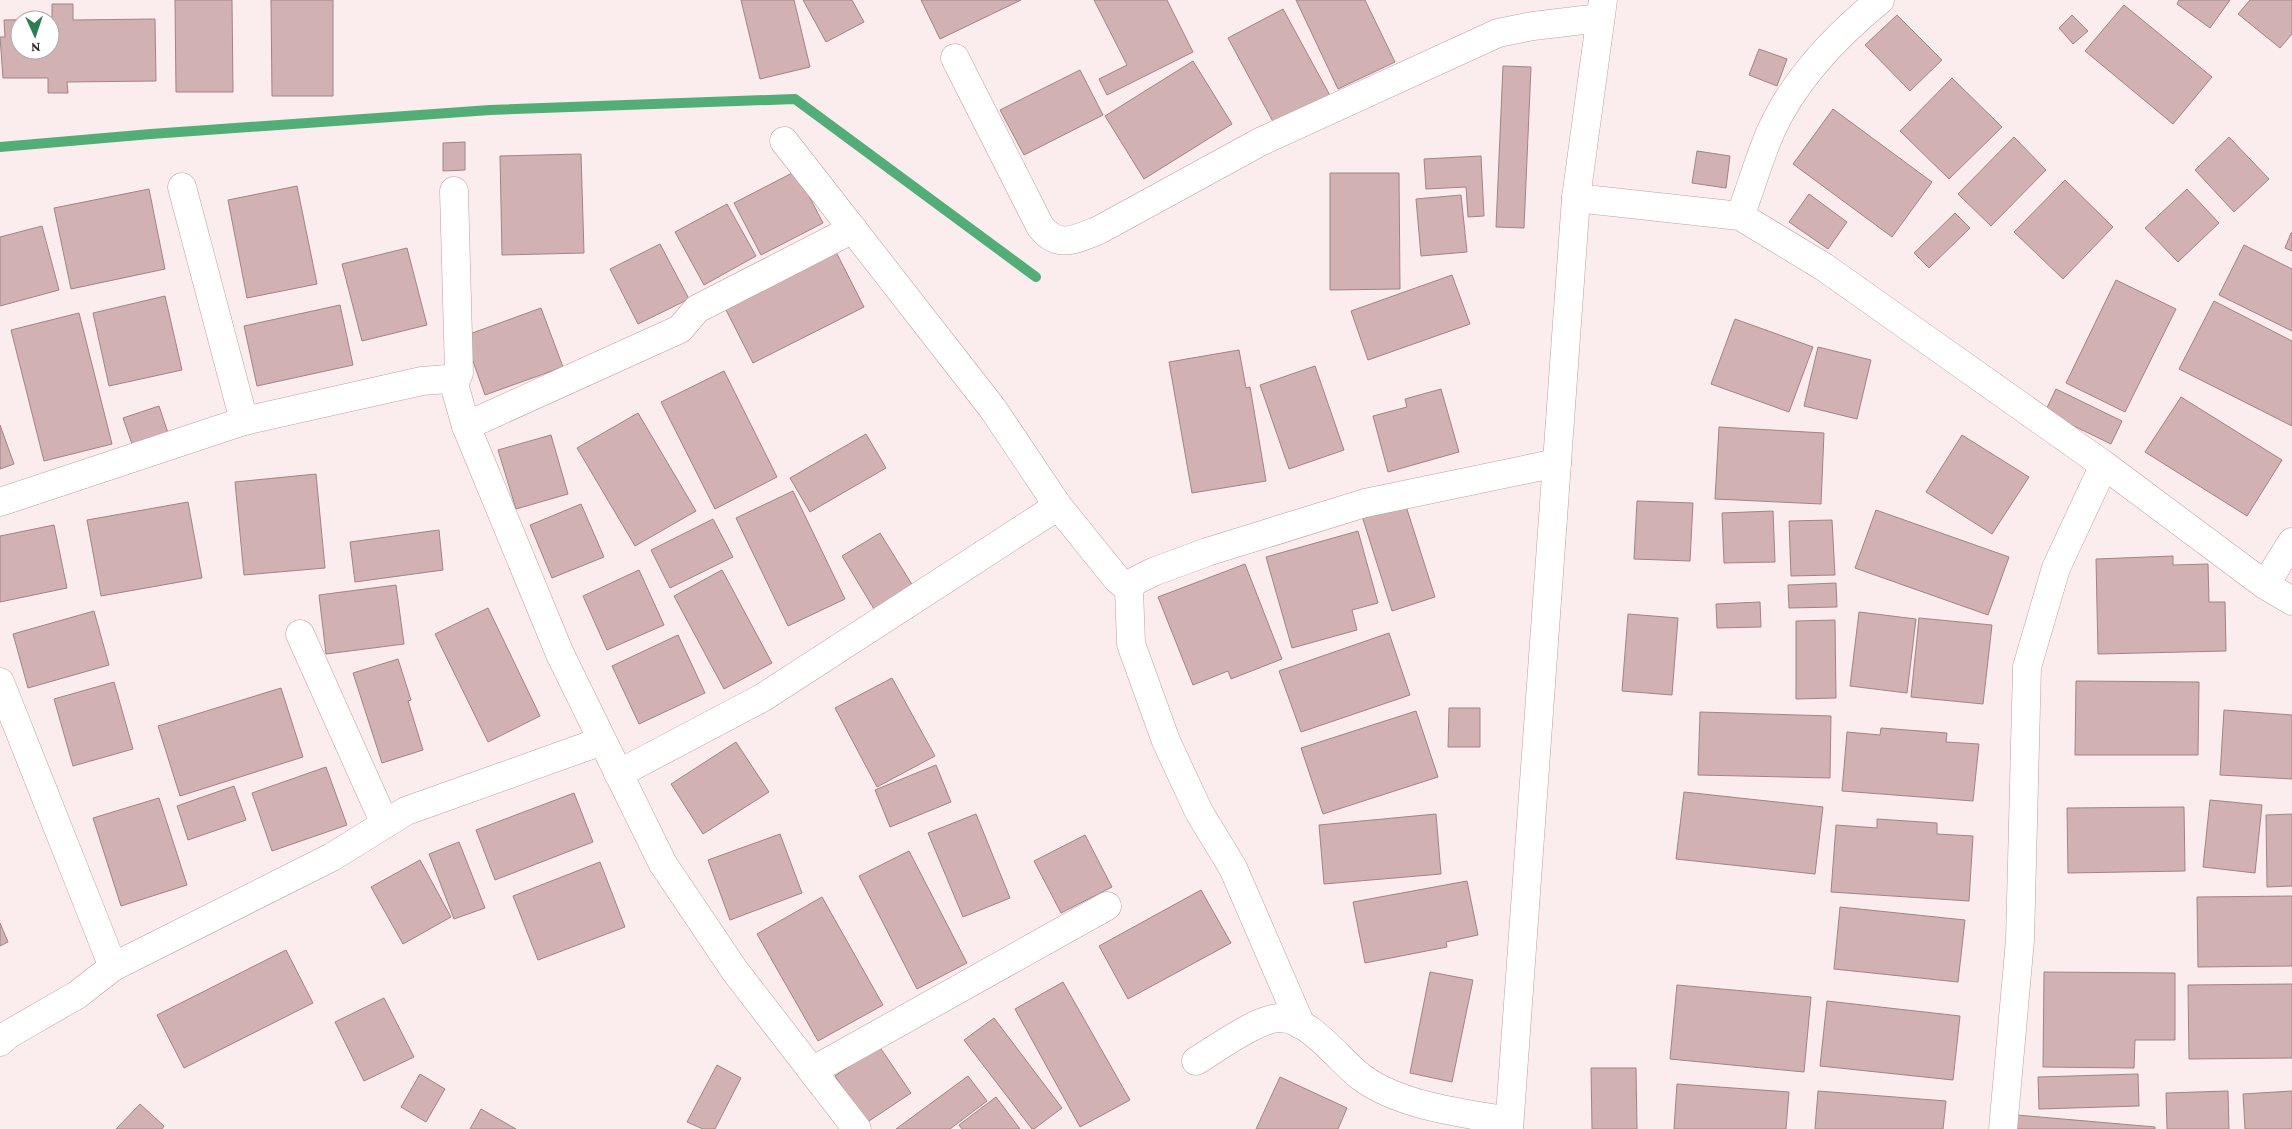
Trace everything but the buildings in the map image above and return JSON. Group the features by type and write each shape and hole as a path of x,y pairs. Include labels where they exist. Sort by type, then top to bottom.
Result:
{"street":[{"path":"1740,216 1772,130 1802,76 1849,25 1880,0"},
{"path":"954,58 1040,226 1048,236 1060,240 1074,240 1099,230 1260,142 1498,33 1601,9 1576,198 1509,1125 1453,1112 1384,1091 1361,1077 1309,1028 1283,1018 1268,1018 1196,1061"},
{"path":"784,141 993,409 1058,506 1117,579 1129,588"},
{"path":"182,187 244,421"},
{"path":"454,192 459,373 454,384 466,426 560,654 663,864 735,971 856,1129"},
{"path":"1576,198 1740,216 1824,267 2104,465 2265,585 2292,601"},
{"path":"466,426 680,329 697,309 853,229"},
{"path":"0,502 244,421 422,381 447,380 454,384"},
{"path":"1301,1025 1233,868 1199,812 1166,741 1131,644 1129,588 1135,581 1153,572 1198,555 1365,503 1557,463"},
{"path":"2003,1129 2020,940 2027,667 2056,568 2104,465"},
{"path":"618,774 762,698 1058,506"},
{"path":"2265,585 2292,542"},
{"path":"300,634 385,824"},
{"path":"0,682 113,967"},
{"path":"0,1042 10,1034 77,995 113,967 332,857 406,811 602,741"},
{"path":"812,1071 1107,906"}],"waterway":[{"path":"0,147 151,134 490,110 795,99 1036,277"}]}
